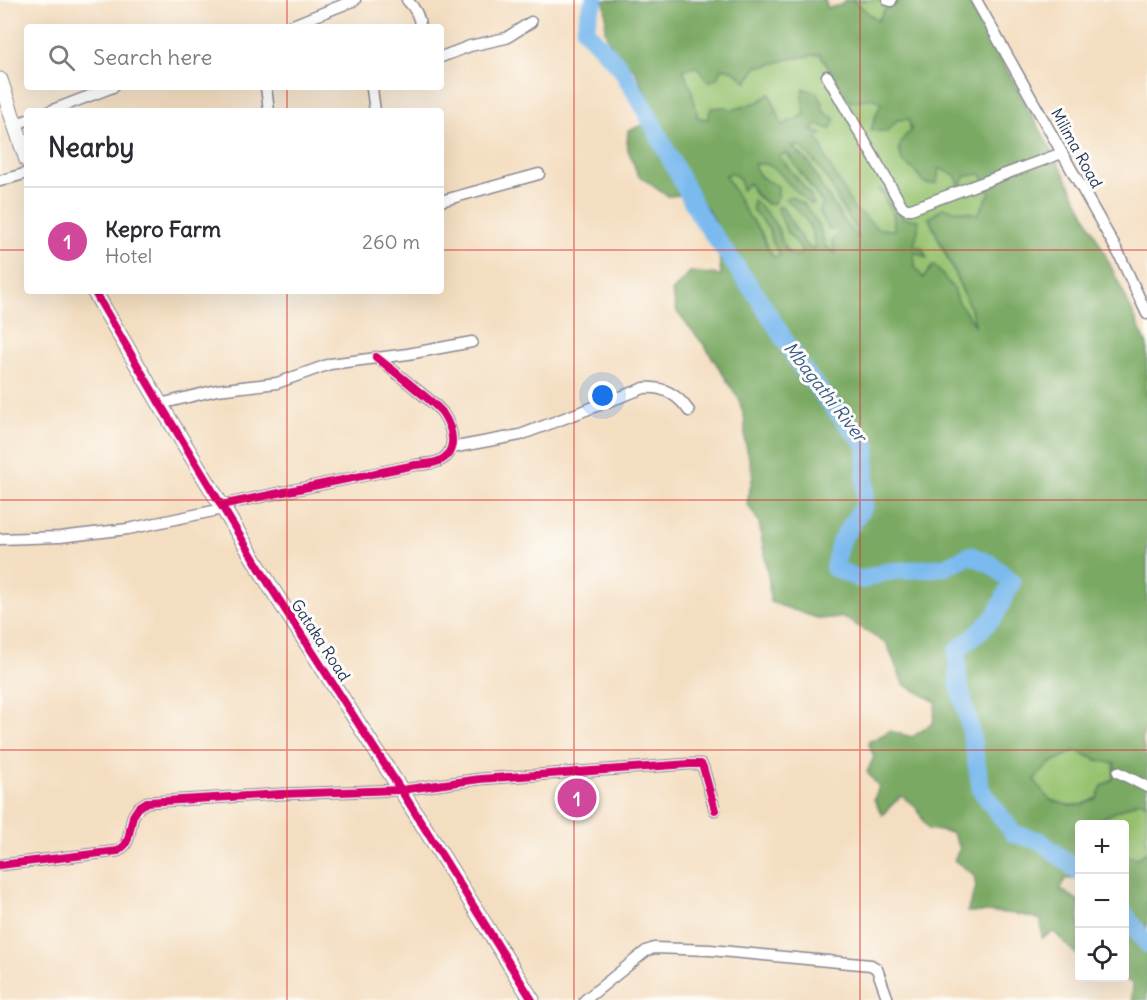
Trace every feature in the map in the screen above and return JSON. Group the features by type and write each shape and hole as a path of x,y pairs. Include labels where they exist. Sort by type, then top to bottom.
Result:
{"street":[{"path":"295,24 355,0"},
{"path":"407,0 416,10 420,24"},
{"name":"Milima Road","path":"976,0 1119,254 1147,314"},
{"path":"444,56 470,46 506,38 531,22"},
{"path":"827,76 902,206 906,209 1062,153"},
{"path":"0,80 21,122 24,141"},
{"path":"58,108 105,90"},
{"path":"266,90 269,108"},
{"path":"372,90 375,108"},
{"path":"0,181 24,174"},
{"path":"444,200 539,174"},
{"name":"Gataka Road","path":"96,294 272,589 532,1000"},
{"path":"160,404 217,390 277,382 330,364 408,354 472,342"},
{"path":"0,540 60,537 128,529 415,465 439,462 451,448 452,439 450,426 442,412 376,357"},
{"path":"451,448 520,435 644,388 654,387 673,394 689,411"},
{"path":"0,865 118,851 128,839 133,816 139,807 147,802 401,790 480,780 701,764 715,810"},
{"path":"1118,772 1147,787"},
{"path":"585,1000 646,951 654,948 710,950 871,965 877,969 888,1000"}],"green space":[{"path":"604,0 825,0 828,8 841,5 845,0 853,0 878,21 885,9 896,6 896,0 967,0 1039,127 1084,213 1147,345 1147,724 1142,738 1147,757 1147,803 1139,801 1098,820 1075,820 1075,879 1065,879 1060,889 1075,898 1075,953 1054,932 1042,938 1041,920 1014,914 967,912 976,887 974,875 954,860 960,848 952,833 928,829 915,806 901,796 882,815 874,799 879,787 867,772 874,757 868,742 890,731 912,737 933,723 936,702 903,684 887,644 843,617 820,619 770,602 759,522 747,503 753,475 745,441 745,420 739,399 705,346 677,312 672,292 690,272 721,275 716,223 697,194 667,196 638,175 627,147 628,130 659,120 634,69 614,52 605,31","holes":["820,54 849,102 873,98 881,103 871,130 887,132 897,120 909,119 911,131 905,136 899,148 902,161 914,170 926,184 937,183 939,168 955,175 960,186 966,176 981,174 990,193 978,214 943,208 929,218 971,310 976,327 958,301 954,289 934,265 923,278 915,267 914,252 927,258 922,248 914,245 919,220 903,218 888,194 879,189 894,217 894,230 878,229 854,209 816,138 822,134 812,131 817,124 830,129 835,119 823,111 818,92 803,89 805,115 782,125 770,94 758,102 733,110 725,107 711,108 708,119 698,118 683,69 697,67 709,82 717,78 723,68 734,71 747,82 757,66","792,146 801,146 820,168 842,208 855,226 859,239 841,217 810,164","787,153 823,204 819,211 829,229 841,231 832,241 836,254 825,246 819,225 804,204 790,196 785,199 807,221 815,243 814,250 805,244 782,207 777,207 787,232 803,253 791,255 772,219 753,200 753,211 768,227 780,255 774,258 761,232 745,211 725,175 732,173 740,179 742,190 749,183 755,193 767,204 773,204 778,197 778,186 763,178 757,172 754,164 766,164 778,171 810,204 814,204 809,193 779,156","1076,750 1100,760 1115,763 1113,779 1102,786 1097,798 1082,805 1068,805 1050,800 1034,780 1049,764"]},
{"path":"853,0 896,0 897,6 878,21"},
{"path":"820,54 848,101 873,98 882,103 871,130 897,120 909,119 911,131 899,148 902,161 914,170 926,184 939,168 955,175 981,174 990,193 978,214 957,210 929,219 971,310 976,329 958,301 954,289 933,265 923,279 915,267 914,251 927,257 913,245 918,230 903,218 888,194 880,190 894,217 894,230 878,229 854,209 816,137 821,134 812,132 821,114 822,102 802,97 805,115 782,125 770,94 758,102 733,110 725,107 708,119 698,118 683,69 723,68 752,75 757,66"},
{"path":"792,145 801,146 820,168 842,208 855,226 860,240 841,217 810,164"},
{"path":"787,153 842,231 837,255 825,246 819,225 803,204 797,207 812,233 814,250 805,244 782,207 787,232 804,253 797,255 788,251 775,223 753,201 753,211 768,227 780,255 774,258 761,232 745,211 725,175 731,173 740,179 742,189 749,182 753,193 767,204 777,186 760,175 754,164 772,167 795,190 809,193 778,156"},
{"path":"1076,750 1096,760 1115,763 1113,779 1102,786 1097,798 1082,805 1068,805 1050,800 1034,780 1049,764"},
{"path":"1139,801 1147,803 1147,851 1139,858 1129,857 1129,820 1098,820"},
{"path":"1147,851 1147,1000 1132,998 1133,984 1129,981 1129,857 1139,858"}],"waterway":[{"name":"Mbagathi River","path":"595,0 590,9 585,30 620,67 642,104 700,216 759,299 802,368 867,446 864,505 840,542 834,568 862,580 885,572 945,567 970,555 991,564 1012,582 995,616 957,650 958,680 971,732 981,790 1014,834 1040,841 1075,868"},
{"name":"Mbagathi River","path":"1129,920 1147,944"}],"cycle path":[{"path":"96,294 272,589 532,1000"},
{"path":"221,505 433,463 448,455 452,435 442,412 376,357"},
{"path":"0,865 118,851 128,839 133,816 139,807 147,802 401,790 480,779 701,764 715,810"}],"place":[{"name":"Kepro Farm","path":"577,798"}]}
